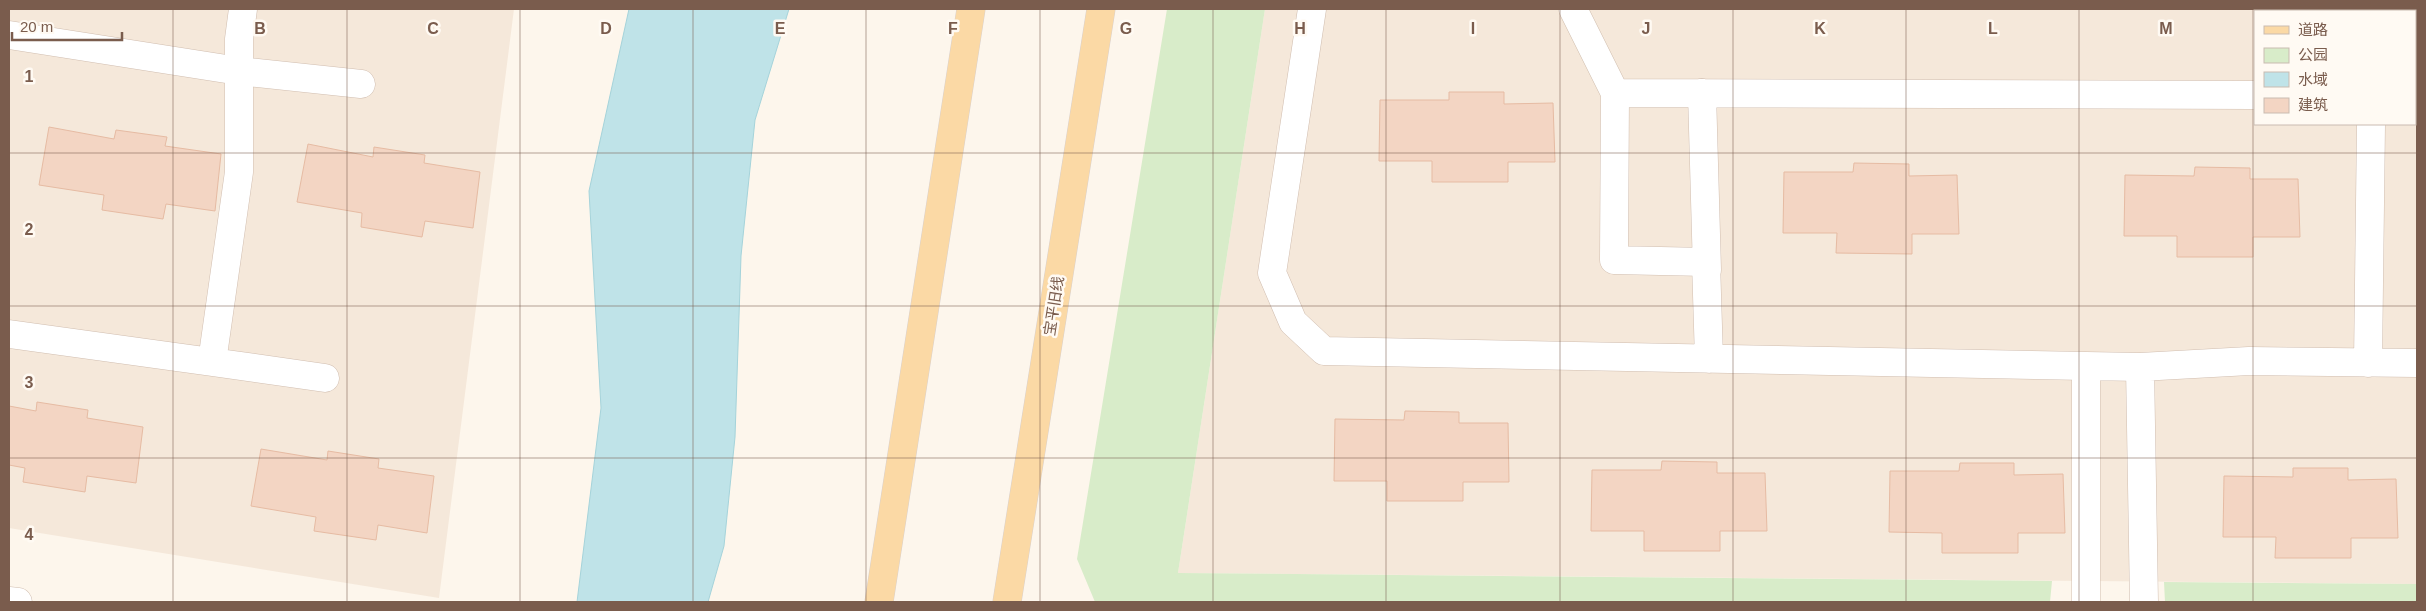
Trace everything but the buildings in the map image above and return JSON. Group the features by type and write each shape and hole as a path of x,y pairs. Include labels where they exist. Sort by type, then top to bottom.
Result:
{"main road":[{"path":"879,602 971,9"},
{"name":"宝平旧线","path":"1007,602 1101,9"}],"street":[{"path":"212,362 239,172 239,39 243,9"},
{"path":"1312,9 1272,273 1293,322 1324,351 2140,368 2249,361 2417,363"},
{"path":"1573,9 1615,93 1614,260 1706,262 1707,270"},
{"path":"9,35 239,71 362,84"},
{"path":"1615,93 2254,94"},
{"path":"1702,93 1709,359"},
{"path":"2368,363 2370,125"},
{"path":"9,334 325,378"},
{"path":"2086,367 2086,602"},
{"path":"2140,368 2144,602"},
{"path":"9,601 18,602"}],"shaded area":[{"path":"9,9 514,9 439,598 9,528"},
{"path":"1265,9 2417,9 2417,584 1178,573"}],"green space":[{"path":"1167,9 1265,9 1178,573 2052,581 2050,602 1095,602 1077,559"},
{"path":"2164,582 2417,584 2417,602 2165,602"}],"water":[{"path":"629,9 789,9 755,120 741,256 735,437 724,546 708,602 577,602 601,408 589,191"}]}
